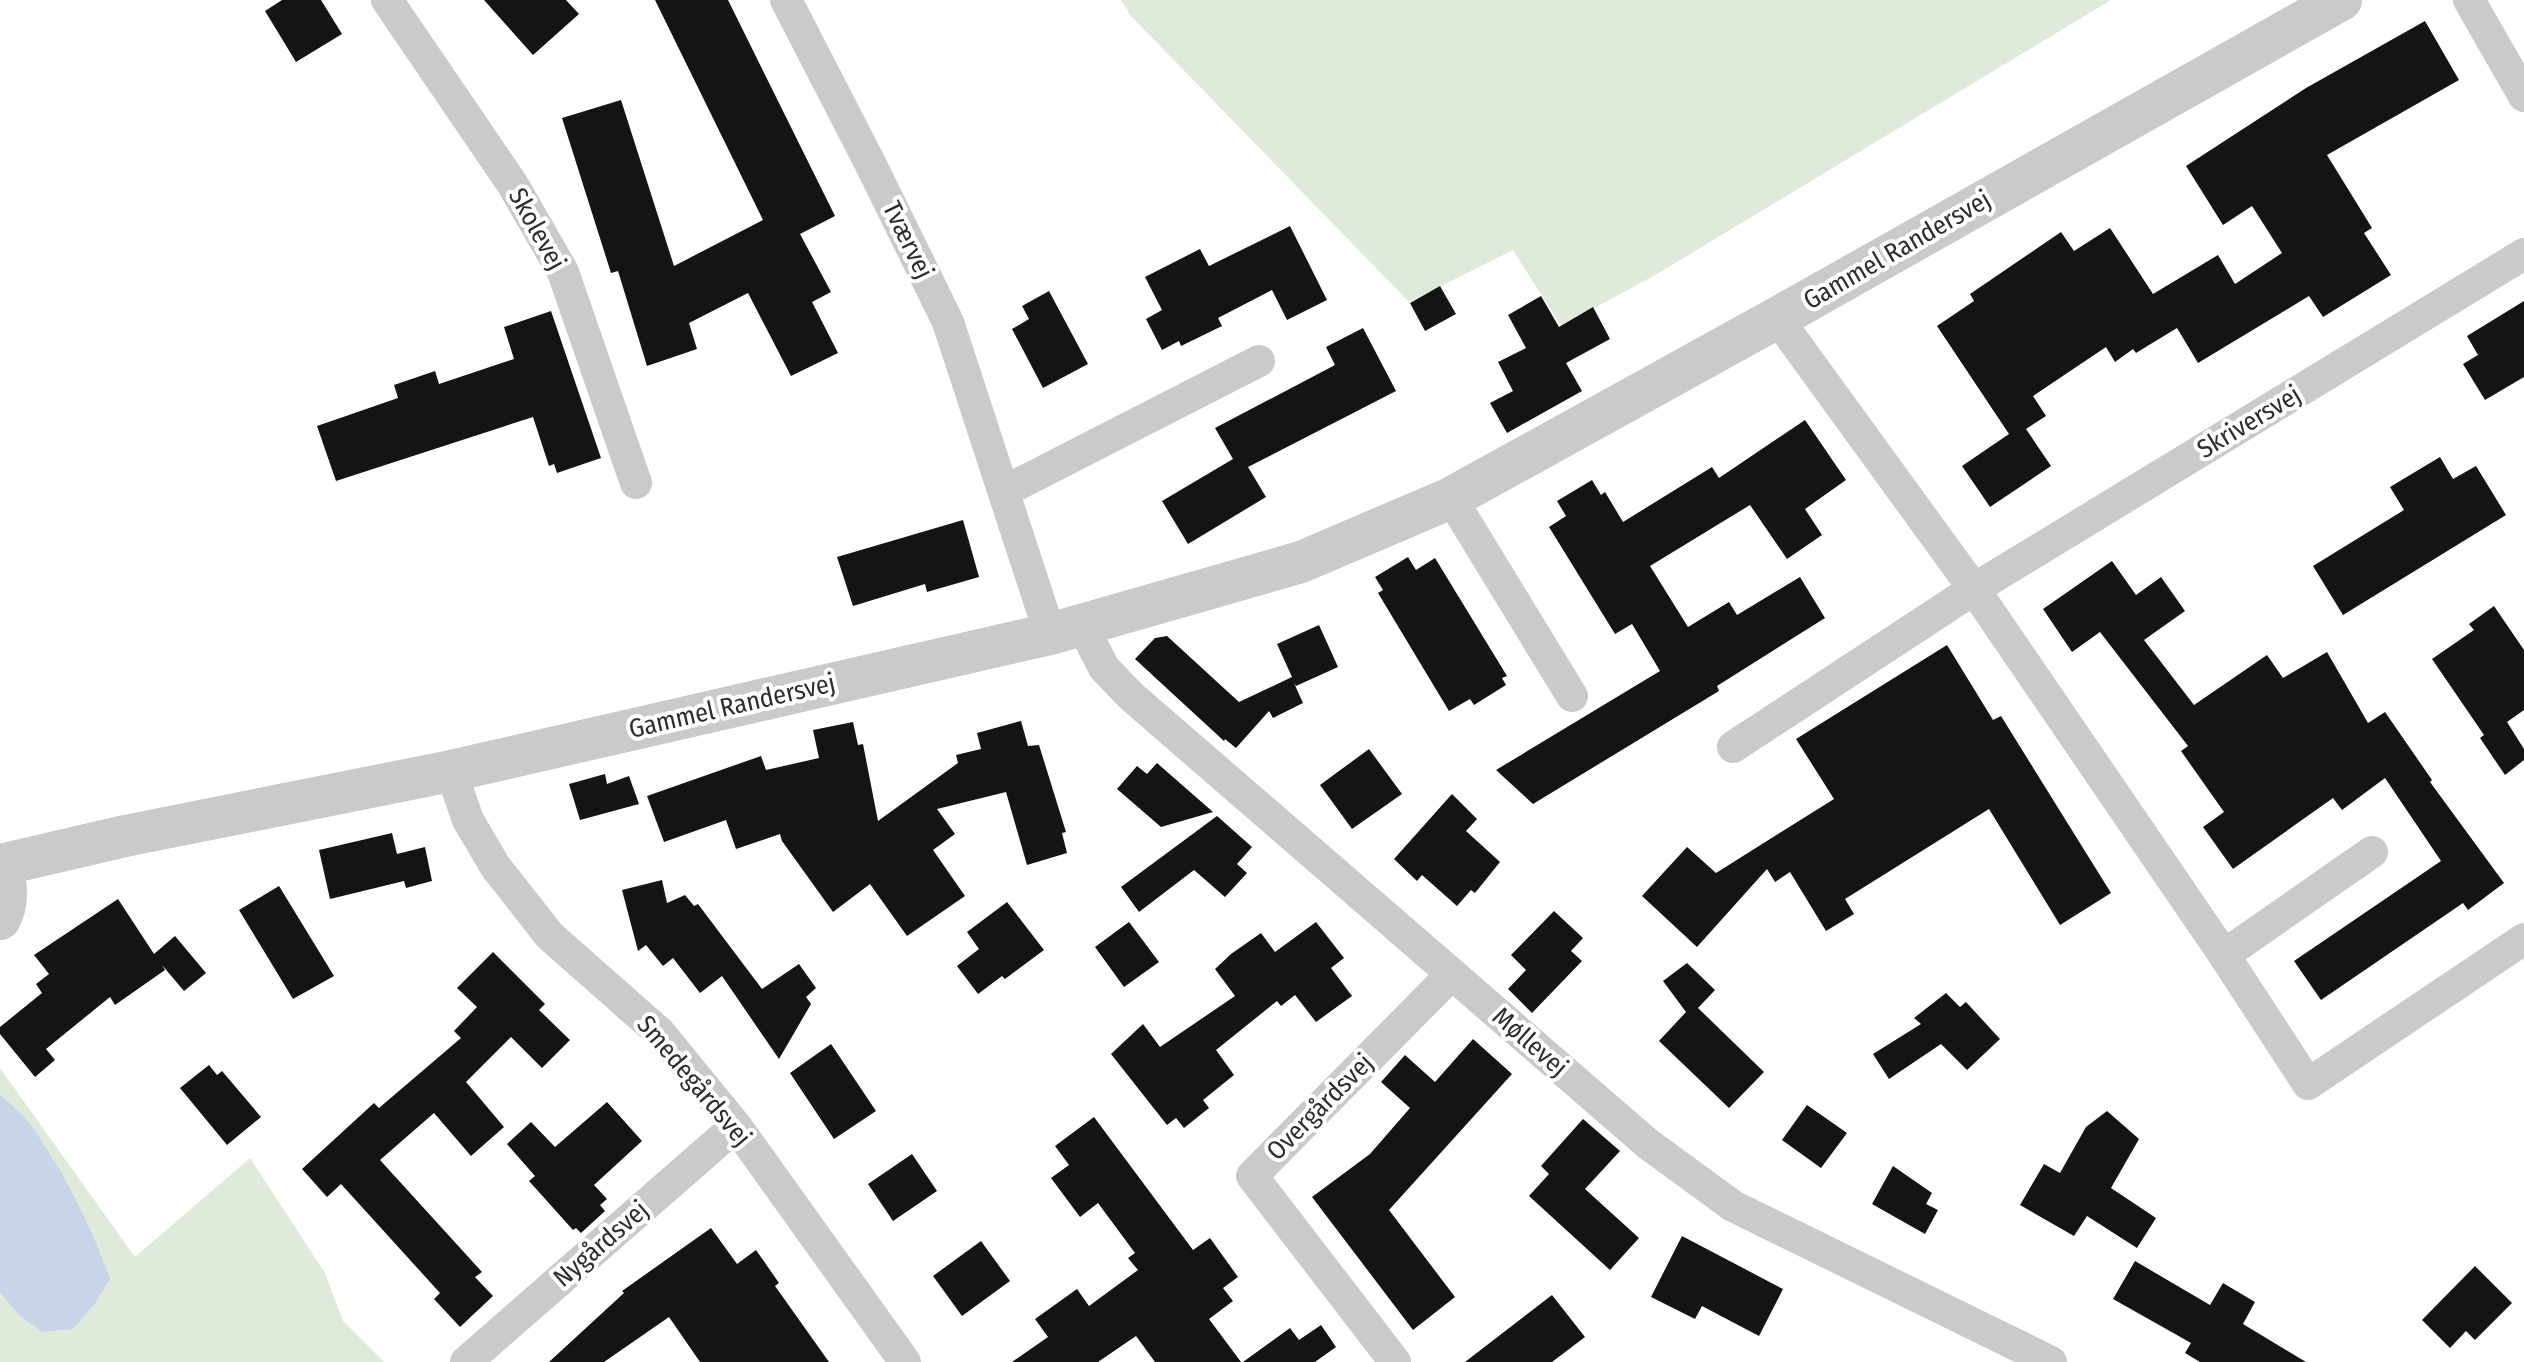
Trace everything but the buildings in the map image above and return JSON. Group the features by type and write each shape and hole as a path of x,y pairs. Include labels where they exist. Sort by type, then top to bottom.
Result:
{"street":[{"name":"Skolevej","path":"387,0 513,185 563,272 636,483"},
{"name":"Tværvej","path":"786,0 948,322 1005,491 1066,629"},
{"name":"Gammel Randersvej","path":"0,865 125,836 451,771 1066,629 1301,562 1451,498 2341,0"},
{"path":"2469,0 2524,96"},
{"name":"Skriversvej","path":"1733,747 1974,589 2524,254"},
{"path":"1777,318 1974,589 2224,955 2308,1084 2524,939"},
{"path":"1005,491 1259,361"},
{"path":"1451,498 1572,696"},
{"name":"Møllevej","path":"1066,629 1131,696 1648,1144 1733,1206 2051,1362"},
{"name":"Smedegårdsvej","path":"451,771 468,820 495,866 550,936 660,1033 736,1126 905,1362"},
{"path":"2224,955 2372,852"},
{"path":"0,865 6,880 6,899 0,919"},
{"name":"Overgårdsvej","path":"1395,1362 1252,1176 1452,974"},
{"name":"Nygårdsvej","path":"466,1362 736,1126"}],"green space":[{"path":"1121,0 2111,0 1657,274 1561,326 1513,250 1409,302 1131,16"},
{"path":"0,1068 135,1257 250,1158 325,1273 343,1321 384,1362 0,1362"}],"water":[{"path":"0,1095 27,1120 63,1176 85,1217 110,1279 94,1305 73,1329 42,1332 18,1314 0,1292"}]}
